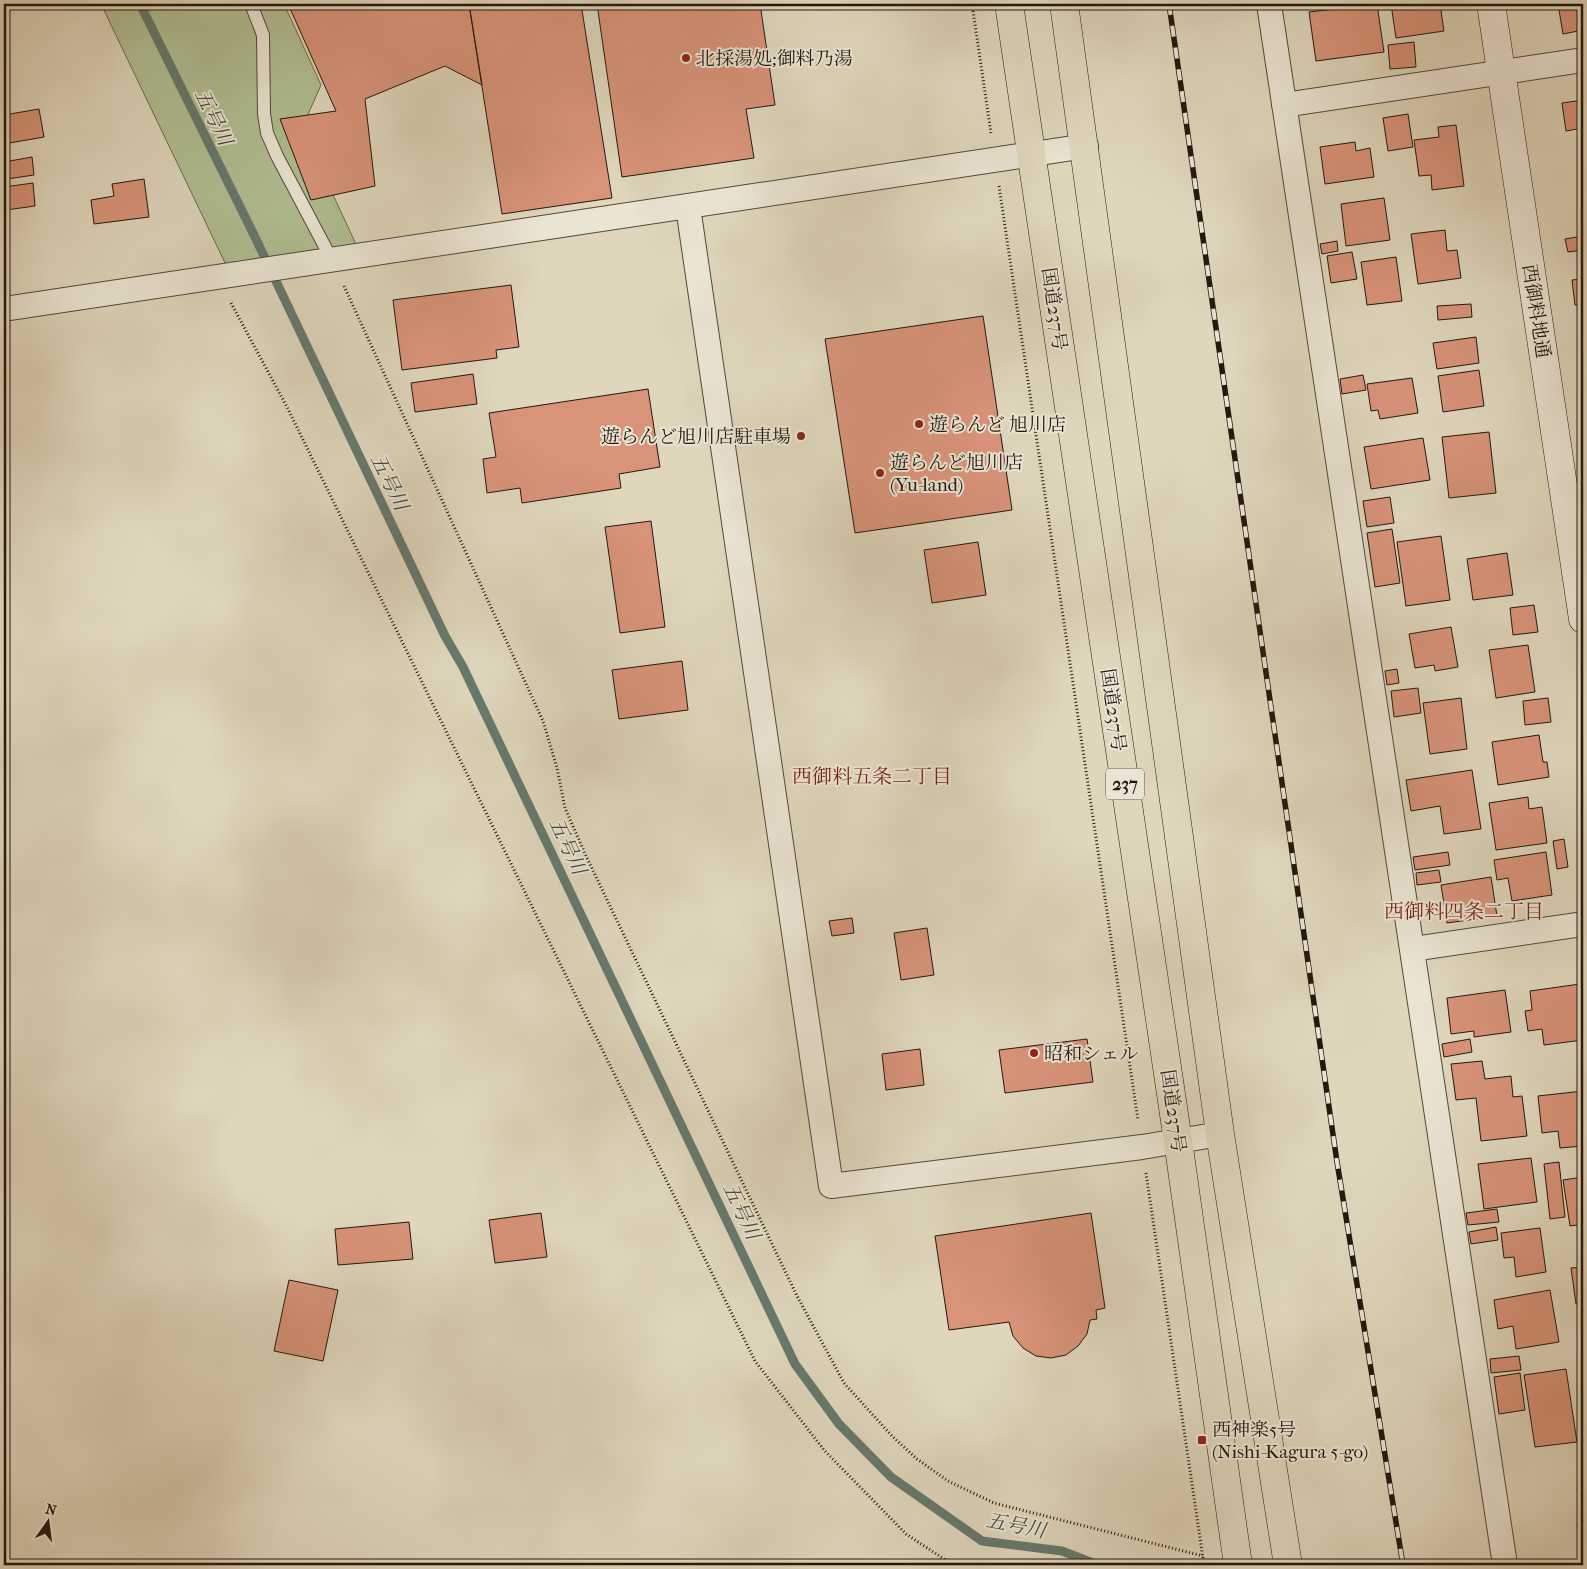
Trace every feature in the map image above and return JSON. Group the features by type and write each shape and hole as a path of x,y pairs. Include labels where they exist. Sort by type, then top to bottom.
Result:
{"highway":[{"name":"国道237号","path":"1009,4 1178,1141 1238,1565"},
{"name":"237","path":"1064,4 1086,146 1220,1134 1288,1565"}],"street":[{"path":"1269,4 1413,949 1504,1565"},
{"name":"西御料地通","path":"1491,4 1583,619"},
{"path":"1284,105 1583,60"},
{"path":"4,306 324,261 1086,146"},
{"path":"688,207 831,1186 1142,1147 1220,1134"},
{"path":"1413,949 1583,924"}],"lane":[{"path":"251,4 263,35 264,114 267,133 324,261"}],"path":[{"path":"972,4 1204,1565"},
{"path":"324,261 543,721 557,768 565,808 586,856 797,1296 844,1383 892,1436 948,1481 994,1503 1203,1556"},
{"path":"229,275 287,407 755,1361 824,1450 906,1534 953,1565"}],"green space":[{"path":"101,4 284,4 321,85 302,128 361,255 227,267"}],"building":[{"path":"288,4 469,4 482,85 445,66 365,99 375,186 311,200 280,119 336,111"},
{"path":"469,4 581,4 612,198 502,214"},
{"name":"北採湯処;御料乃湯","path":"597,4 760,4 775,105 746,109 754,158 622,177"},
{"path":"1377,4 1384,52 1316,61 1309,12"},
{"path":"1391,4 1440,4 1444,31 1396,38"},
{"path":"1558,4 1583,4 1583,30 1563,34"},
{"path":"1414,42 1416,67 1390,69 1388,45"},
{"path":"1583,100 1583,128 1566,131 1562,103"},
{"path":"39,109 44,137 4,144 4,115"},
{"path":"1408,114 1413,147 1388,151 1383,118"},
{"path":"1456,125 1464,186 1432,190 1431,175 1419,176 1414,140 1439,137 1438,127"},
{"path":"1355,142 1356,151 1370,148 1374,177 1325,184 1320,147"},
{"path":"32,157 34,175 7,179 4,162"},
{"path":"144,179 149,217 94,224 91,200 114,196 112,184"},
{"path":"33,183 35,206 6,210 4,187"},
{"path":"1384,198 1390,240 1346,246 1341,204"},
{"path":"1445,230 1447,251 1457,250 1461,278 1418,284 1411,234"},
{"path":"1583,236 1583,250 1568,252 1565,239"},
{"path":"1337,241 1338,251 1322,254 1320,244"},
{"path":"1352,252 1357,279 1331,283 1327,256"},
{"path":"1396,257 1402,301 1367,305 1361,262"},
{"path":"1583,279 1583,304 1575,305 1572,280"},
{"path":"511,285 519,347 496,350 497,358 402,370 393,300"},
{"path":"1471,304 1472,317 1438,320 1437,306"},
{"name":"遊らんど 旭川店","path":"983,316 1012,510 855,533 825,339"},
{"path":"1476,337 1479,363 1437,369 1433,343"},
{"path":"1479,370 1484,406 1443,412 1438,376"},
{"path":"473,374 477,404 415,412 411,383"},
{"path":"1363,375 1366,390 1342,394 1340,379"},
{"path":"1412,378 1418,413 1380,419 1378,410 1371,411 1367,384"},
{"path":"648,389 660,467 619,474 621,488 522,503 520,488 487,493 483,459 496,457 489,413"},
{"path":"1489,432 1496,493 1449,498 1442,437"},
{"path":"1423,438 1430,480 1371,489 1364,447"},
{"path":"1390,497 1394,523 1367,527 1363,501"},
{"path":"651,521 665,627 620,633 605,527"},
{"path":"1392,529 1400,583 1375,587 1367,533"},
{"path":"1441,536 1450,600 1406,606 1397,542"},
{"path":"978,542 986,595 932,603 924,550"},
{"path":"1507,553 1513,595 1473,600 1467,559"},
{"path":"1534,605 1538,632 1513,635 1510,608"},
{"path":"1451,627 1458,667 1435,671 1434,665 1415,668 1409,634"},
{"path":"1528,645 1535,692 1496,698 1489,650"},
{"path":"682,661 688,710 619,719 612,670"},
{"path":"1397,669 1399,683 1387,685 1385,671"},
{"path":"1418,688 1421,713 1394,717 1391,691"},
{"path":"1461,698 1467,749 1430,754 1423,703"},
{"path":"1548,698 1551,722 1525,725 1523,701"},
{"path":"1539,735 1543,762 1547,762 1549,777 1498,785 1492,742"},
{"path":"1472,770 1481,829 1444,834 1440,806 1411,811 1406,780"},
{"path":"1528,797 1529,809 1542,807 1547,843 1496,850 1489,803"},
{"path":"1564,839 1568,867 1557,869 1553,841"},
{"path":"1448,852 1450,865 1415,870 1413,857"},
{"path":"1546,852 1552,895 1512,901 1508,878 1497,880 1494,860"},
{"path":"1439,870 1441,882 1417,885 1416,873"},
{"path":"1491,877 1497,916 1447,923 1441,885"},
{"path":"852,918 854,933 832,936 829,921"},
{"path":"927,928 934,975 901,980 894,933"},
{"path":"1580,984 1583,1040 1544,1045 1542,1029 1528,1031 1525,1011 1532,1010 1530,991"},
{"path":"1505,990 1511,1032 1474,1037 1474,1031 1451,1034 1447,998"},
{"path":"1087,1039 1093,1082 1005,1093 999,1050"},
{"path":"1470,1039 1472,1052 1444,1057 1442,1044"},
{"path":"920,1049 924,1085 886,1090 882,1054"},
{"path":"1482,1061 1485,1079 1511,1076 1513,1097 1522,1096 1527,1136 1481,1141 1476,1098 1456,1100 1451,1064"},
{"path":"1583,1091 1583,1118 1581,1118 1583,1146 1560,1148 1558,1131 1542,1133 1538,1096"},
{"path":"1531,1158 1537,1202 1484,1209 1478,1164"},
{"path":"1559,1162 1565,1217 1550,1219 1544,1164"},
{"path":"1583,1177 1583,1224 1570,1226 1563,1180"},
{"path":"1497,1209 1499,1222 1468,1225 1466,1213"},
{"path":"541,1213 547,1257 495,1263 489,1220"},
{"path":"1091,1213 1105,1308 1096,1310 1097,1319 1090,1320 1087,1334 1078,1346 1066,1355 1051,1358 1036,1356 1023,1348 1013,1336 1009,1322 949,1330 935,1236"},
{"path":"409,1222 413,1259 338,1265 335,1229"},
{"path":"1496,1227 1498,1240 1471,1244 1469,1232"},
{"path":"1540,1228 1546,1272 1516,1277 1514,1257 1504,1258 1501,1233"},
{"path":"1583,1267 1583,1303 1576,1304 1571,1268"},
{"path":"289,1280 338,1290 323,1361 274,1351"},
{"path":"1550,1290 1559,1342 1516,1349 1513,1326 1498,1329 1494,1300"},
{"path":"1519,1356 1521,1370 1491,1373 1490,1359"},
{"path":"1566,1369 1577,1442 1535,1447 1524,1375"},
{"path":"1520,1373 1525,1410 1499,1414 1494,1377"},
{"path":"1583,1487 1583,1506 1581,1507 1577,1488"},
{"path":"1583,1523 1583,1565 1577,1524"}],"waterway":[{"name":"五号川","path":"140,4 254,235 445,636 463,667 795,1364 839,1424 891,1477 982,1541 1062,1551 1098,1565"}],"railway":[{"path":"1169,4 1337,1162 1403,1565"}],"place":[{"name":"北採湯処;御料乃湯","path":"686,58"},
{"name":"遊らんど 旭川店","path":"919,424"},
{"name":"遊らんど旭川店駐車場","path":"801,436"},
{"name":"遊らんど旭川店 (Yu-land)","path":"880,473"},
{"name":"昭和シェル","path":"1034,1053"},
{"name":"西神楽5号 (Nishi-Kagura 5-go)","path":"1202,1440"}],"district":[{"name":"西御料五条二丁目","path":"872,776"},
{"name":"西御料四条二丁目","path":"1464,911"}]}
